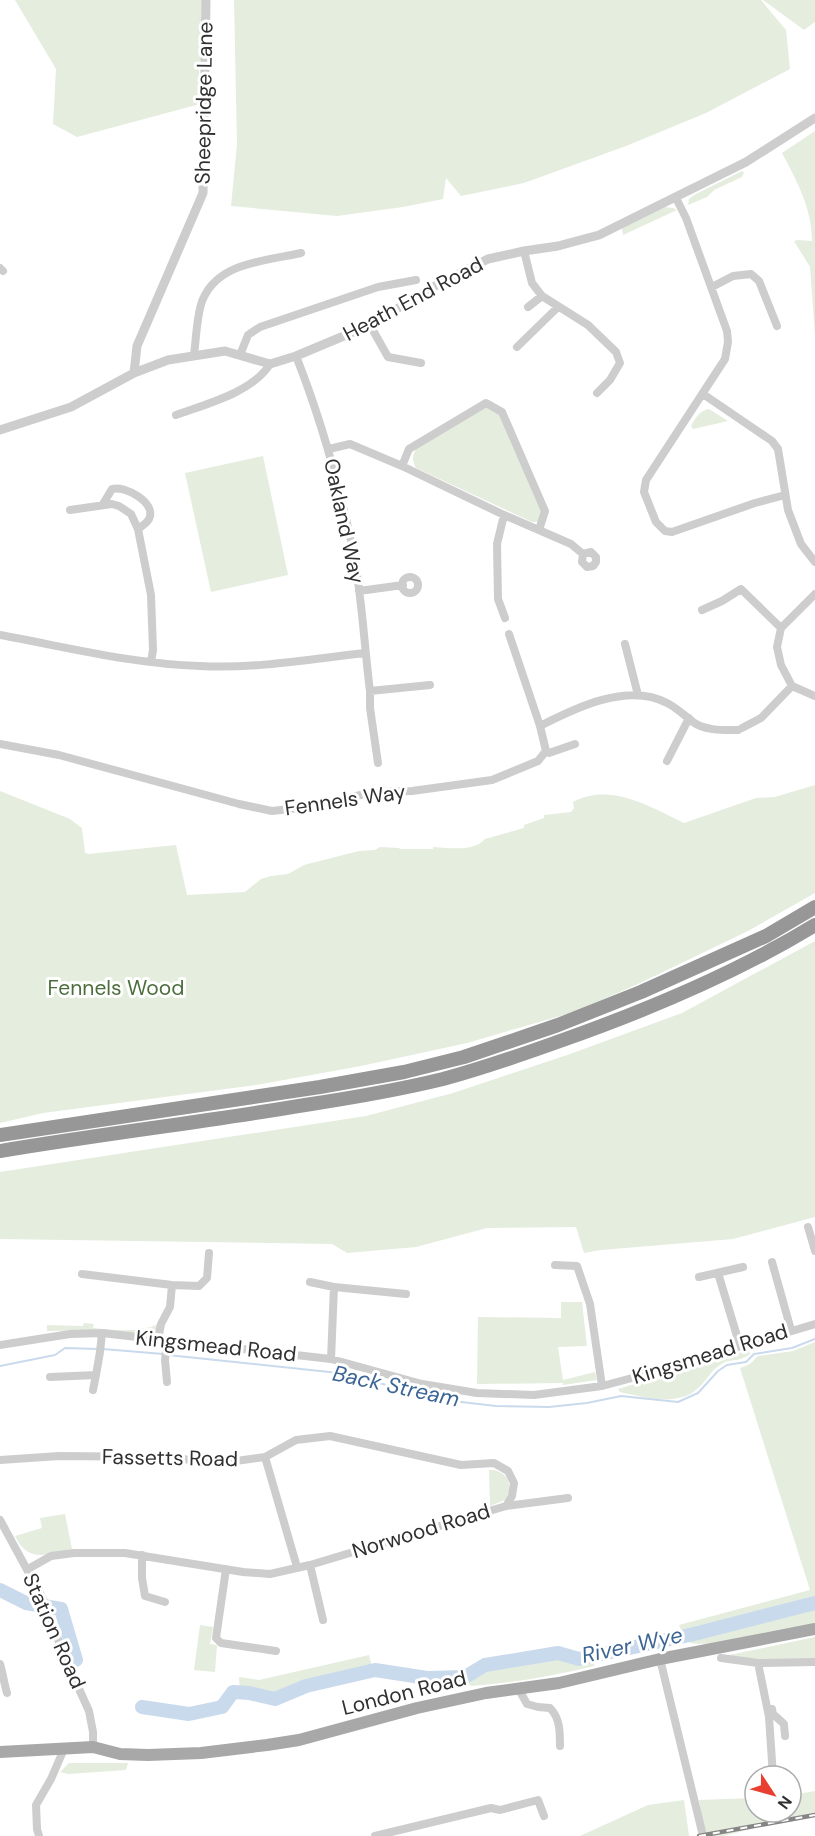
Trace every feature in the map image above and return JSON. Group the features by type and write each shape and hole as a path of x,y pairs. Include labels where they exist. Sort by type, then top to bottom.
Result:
{"highway":[{"path":"0,1135 320,1087 404,1072 464,1057 558,1025 651,988 766,936 815,908"},
{"path":"0,1151 243,1116 357,1097 441,1079 498,1063 673,998 775,950 815,925"}],"main road":[{"name":"London Road","path":"0,1752 93,1747 120,1754 148,1755 239,1749 299,1740 417,1708 518,1688 559,1683 660,1659 815,1629"}],"street":[{"name":"Sheepridge Lane","path":"134,373 136,346 203,193 206,0"},
{"name":"Heath End Road","path":"270,364 296,356 370,325 466,269 488,259 558,246 591,237 676,198 764,152 815,118"},
{"path":"676,198 712,287 727,331 728,342 725,359 646,480 644,492 656,522 664,531 672,532 785,495"},
{"path":"524,251 532,283 542,296 588,325 616,352 621,363 597,393"},
{"path":"194,355 202,300 213,282 235,267 301,253"},
{"path":"712,287 733,276 751,274 759,281 777,326"},
{"path":"240,355 248,335 260,327 378,287 416,280"},
{"path":"528,307 542,296"},
{"path":"517,347 558,307"},
{"path":"370,325 388,357 421,363"},
{"path":"0,430 71,406 134,373 168,360 225,351 270,364 265,373 252,384 222,399 176,415"},
{"name":"Oakland Way","path":"296,356 329,449 353,551 378,763"},
{"path":"703,394 772,441 778,449 788,510 801,544 815,562"},
{"path":"402,466 409,449 486,403 502,412 545,511 539,530"},
{"path":"329,449 350,444 571,544 583,554"},
{"path":"103,504 112,489 118,487 140,498 148,506 150,513 149,520 138,529"},
{"path":"70,510 103,504 119,506 131,514 138,529 151,595 153,650 151,662"},
{"path":"504,515 497,544 498,599 505,618"},
{"path":"359,591 403,585"},
{"path":"702,610 741,589 781,628"},
{"path":"815,594 781,628 777,647 781,665 792,686 815,696"},
{"path":"508,634 540,726 546,751 549,753 575,744"},
{"path":"0,635 151,662 200,666 239,666 365,653"},
{"path":"625,644 638,695"},
{"path":"370,691 429,686"},
{"path":"540,726 564,714 607,698 638,695 650,696 668,703 695,723 715,730 740,729 761,718 792,686"},
{"path":"667,761 689,718"},
{"name":"Fennels Way","path":"0,744 59,755 272,811 308,807 374,792 412,791 492,780 538,761 546,751"},
{"path":"808,1227 815,1251"},
{"path":"82,1274 199,1286 207,1278 208,1253"},
{"path":"772,1262 791,1330"},
{"path":"555,1265 577,1266 590,1304 603,1386"},
{"path":"699,1277 743,1267"},
{"path":"718,1273 740,1346"},
{"path":"310,1282 334,1287 406,1294"},
{"path":"167,1382 161,1323 170,1307 172,1285"},
{"path":"330,1359 334,1287"},
{"name":"Kingsmead Road","path":"0,1345 102,1333 330,1359 422,1384 477,1393 534,1395 603,1386 815,1324"},
{"path":"93,1390 102,1333"},
{"path":"50,1377 96,1375"},
{"name":"Fassetts Road","path":"0,1460 59,1456 162,1457 221,1463 265,1457 296,1440 330,1436 461,1464 494,1463 508,1471 514,1483 512,1496 506,1506"},
{"path":"265,1457 297,1567"},
{"name":"Norwood Road","path":"28,1569 51,1556 74,1552 125,1553 226,1569 265,1574 275,1573 310,1565 506,1506 568,1498"},
{"name":"Station Road","path":"0,1520 43,1599 65,1658 89,1711 93,1747"},
{"path":"142,1555 145,1596 165,1602"},
{"path":"310,1565 324,1620"},
{"path":"226,1569 216,1638 221,1643 276,1651"},
{"path":"721,1658 761,1663 815,1662"},
{"path":"660,1659 703,1836"},
{"path":"761,1663 773,1714 784,1724 785,1736"},
{"path":"761,1663 770,1717 772,1764"},
{"path":"0,1664 7,1694"},
{"path":"518,1688 527,1704 550,1708 556,1714 560,1746"},
{"path":"39,1836 36,1805 64,1749"},
{"path":"375,1836 491,1808 500,1810 538,1800 544,1816"}],"green space":[{"path":"15,0 202,0 200,104 77,137 53,124 56,69"},
{"path":"234,0 761,0 786,30 790,69 706,113 626,146 524,183 461,196 446,178 443,199 337,216 231,206 237,144"},
{"path":"763,0 815,0 815,22 804,30"},
{"path":"815,131 815,335 810,267 794,241 812,241 811,229 798,185 782,153"},
{"path":"742,171 744,173 742,177 688,205 689,199 694,195"},
{"path":"665,207 677,210 623,235 622,228"},
{"path":"490,406 498,409 545,515 540,522 532,522 416,468 413,458 416,449"},
{"path":"709,409 728,421 693,429 691,426 696,417"},
{"path":"263,456 288,575 211,592 185,473"},
{"name":"Fennels Wood","path":"815,785 815,893 748,931 574,1012 467,1043 361,1066 256,1085 43,1113 0,1123 0,791 70,819 82,828 85,853 88,854 176,845 187,895 245,892 261,879 288,874 304,865 380,847 468,848 485,839 524,828 524,825 544,818 544,815 571,812 574,808 573,802 587,797 602,795 630,799 684,823 756,798 775,797"},
{"path":"815,941 815,1217 733,1239 584,1253 576,1227 487,1228 416,1247 347,1253 332,1244 0,1239 0,1172 366,1116 453,1093 682,1013"},
{"path":"561,1302 582,1302 587,1346 558,1347 563,1380 595,1372 597,1380 563,1385 563,1383 477,1384 478,1317 561,1318"},
{"path":"84,1323 94,1324 93,1328 126,1330 143,1329 159,1324 156,1333 151,1336 101,1330 47,1331 47,1325 83,1326"},
{"path":"815,1342 815,1601 683,1635 679,1625 810,1590 740,1368 750,1364 758,1356 793,1351"},
{"path":"749,1350 750,1354 745,1357 720,1365 697,1389 680,1398 649,1398 620,1392 618,1389"},
{"path":"489,1470 505,1475 509,1484 505,1500 490,1506"},
{"path":"65,1514 72,1549 39,1555 26,1551 20,1545 15,1536 42,1528 40,1518"},
{"path":"815,1609 815,1625 730,1641 698,1644 688,1642"},
{"path":"200,1625 213,1627 210,1644 217,1645 215,1672 194,1670"},
{"path":"815,1637 815,1658 779,1662 725,1656"},
{"path":"369,1655 374,1674 316,1681 285,1700 275,1701 268,1698 266,1700 240,1690 239,1677 259,1680"},
{"path":"569,1657 578,1664 596,1661 594,1666 533,1679 471,1686 468,1683 490,1669"},
{"path":"69,1763 128,1763 126,1770 68,1774 60,1772"},
{"path":"815,1791 815,1813 803,1816 803,1793"},
{"path":"743,1798 743,1824 771,1824 723,1836 704,1836 699,1800"},
{"path":"684,1800 689,1836 580,1836 648,1805"}],"waterway":[{"name":"Back Stream","path":"168,1355 348,1374 435,1399 496,1406 549,1407 621,1396 678,1402 698,1393 718,1371 727,1365 746,1362 754,1354 792,1348 815,1339"},
{"name":"Back Stream","path":"0,1366 55,1355 65,1348 97,1349"},
{"name":"Back Stream","path":"103,1349 163,1354"},
{"name":"River Wye","path":"0,1590 26,1603 61,1609 76,1660"},
{"name":"River Wye","path":"142,1707 189,1714 222,1707 233,1692 275,1699 306,1686 375,1670 427,1678 465,1677 485,1665 558,1653 579,1659 694,1634 815,1603"}],"railway":[{"path":"699,1836 815,1815"}]}
